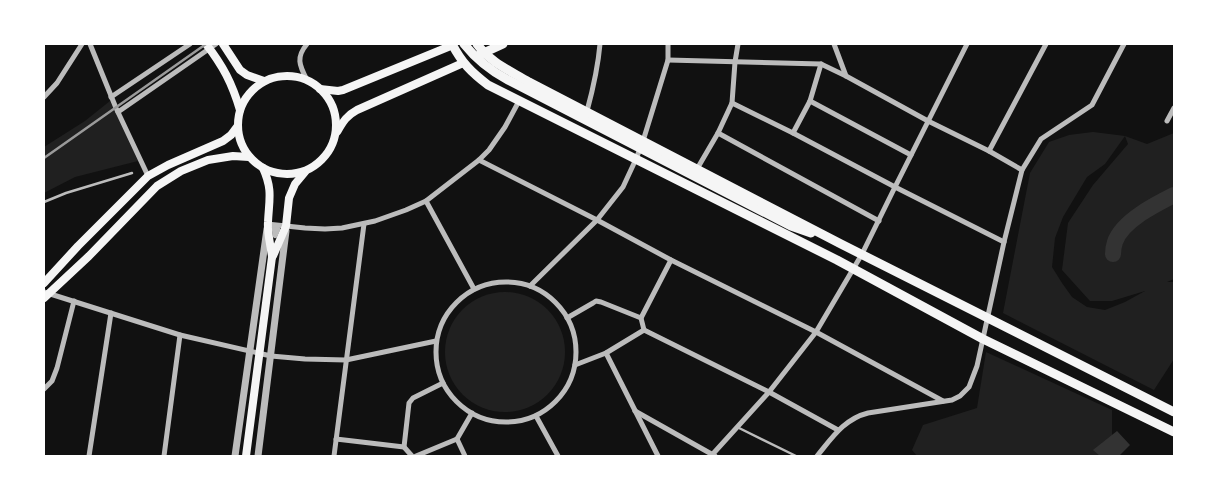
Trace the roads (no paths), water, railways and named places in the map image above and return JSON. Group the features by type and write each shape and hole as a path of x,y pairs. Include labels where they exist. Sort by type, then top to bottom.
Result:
{"main road":[{"path":"223,44 240,70 247,75 264,81"},
{"path":"320,89 343,90 454,44 463,63 474,75 488,85 837,260 983,339 1174,432"},
{"path":"464,44 482,63 508,80 789,225 841,244"},
{"path":"477,44 484,53 502,67 841,244 1174,412"},
{"path":"336,134 333,109 326,96 307,80 298,77 280,76 264,81 254,88 240,110 238,127 241,143 249,157 273,173 295,174 317,165 326,156 336,134 349,114 503,44"},
{"path":"210,45 228,77 240,110"},
{"path":"44,282 148,176 168,164 223,141 238,127"},
{"path":"45,295 89,256 157,186 181,171 208,160 233,156 249,157"},
{"path":"246,456 272,257 268,224 270,191 263,168"},
{"path":"272,257 286,226 289,198 300,177 306,171"},
{"path":"789,225 837,260"}],"street":[{"path":"44,97 57,83 82,44"},
{"path":"90,44 111,97 148,176"},
{"path":"111,97 190,44"},
{"path":"307,44 300,54 300,58 307,80"},
{"path":"587,111 594,85 600,44"},
{"path":"530,286 597,220 623,187 643,141 668,60 668,44"},
{"path":"697,169 718,134 732,103 738,44"},
{"path":"834,44 846,76"},
{"path":"636,411 713,456 769,392 816,332 854,270 967,44"},
{"path":"989,151 1046,44"},
{"path":"817,456 838,430 860,415 956,398 969,387 977,366 1022,170 1041,139 1092,105 1124,44"},
{"path":"118,112 210,45"},
{"path":"668,60 821,64 1022,170"},
{"path":"793,133 810,101 821,64"},
{"path":"235,456 268,224 325,229 342,228 390,216 426,201 480,160 502,132 519,101"},
{"path":"810,101 911,154"},
{"path":"732,103 1004,242"},
{"path":"1174,108 1168,122 1174,120"},
{"path":"718,134 879,220"},
{"path":"480,160 671,260 816,332 943,401"},
{"path":"426,201 474,289"},
{"path":"334,456 364,224"},
{"path":"258,456 286,226"},
{"path":"671,260 641,318 644,330 769,392 838,430"},
{"path":"512,282 530,286 551,299 567,318 575,340 575,365 568,386 554,403 536,416 515,422 493,421 472,413 455,400 443,383 436,362 436,341 443,320 456,302 474,289 492,283 512,282"},
{"path":"45,295 74,301 180,335 271,356 346,360 436,341"},
{"path":"44,389 52,381 57,368 74,301"},
{"path":"567,318 596,301 641,318"},
{"path":"89,456 111,313"},
{"path":"575,365 606,353 644,330"},
{"path":"164,456 180,335"},
{"path":"606,353 658,456"},
{"path":"404,448 409,403 413,398 443,383"},
{"path":"416,456 456,439 472,413"},
{"path":"536,416 558,456"},
{"path":"336,439 404,448 412,456"},
{"path":"456,439 466,456"}],"lane":[{"path":"44,202 66,193 132,173"},
{"path":"737,427 796,456"}],"waterway":[{"path":"1113,254 1115,242 1119,234 1132,220 1174,195"}],"railway":[{"path":"44,158 206,44"}]}
